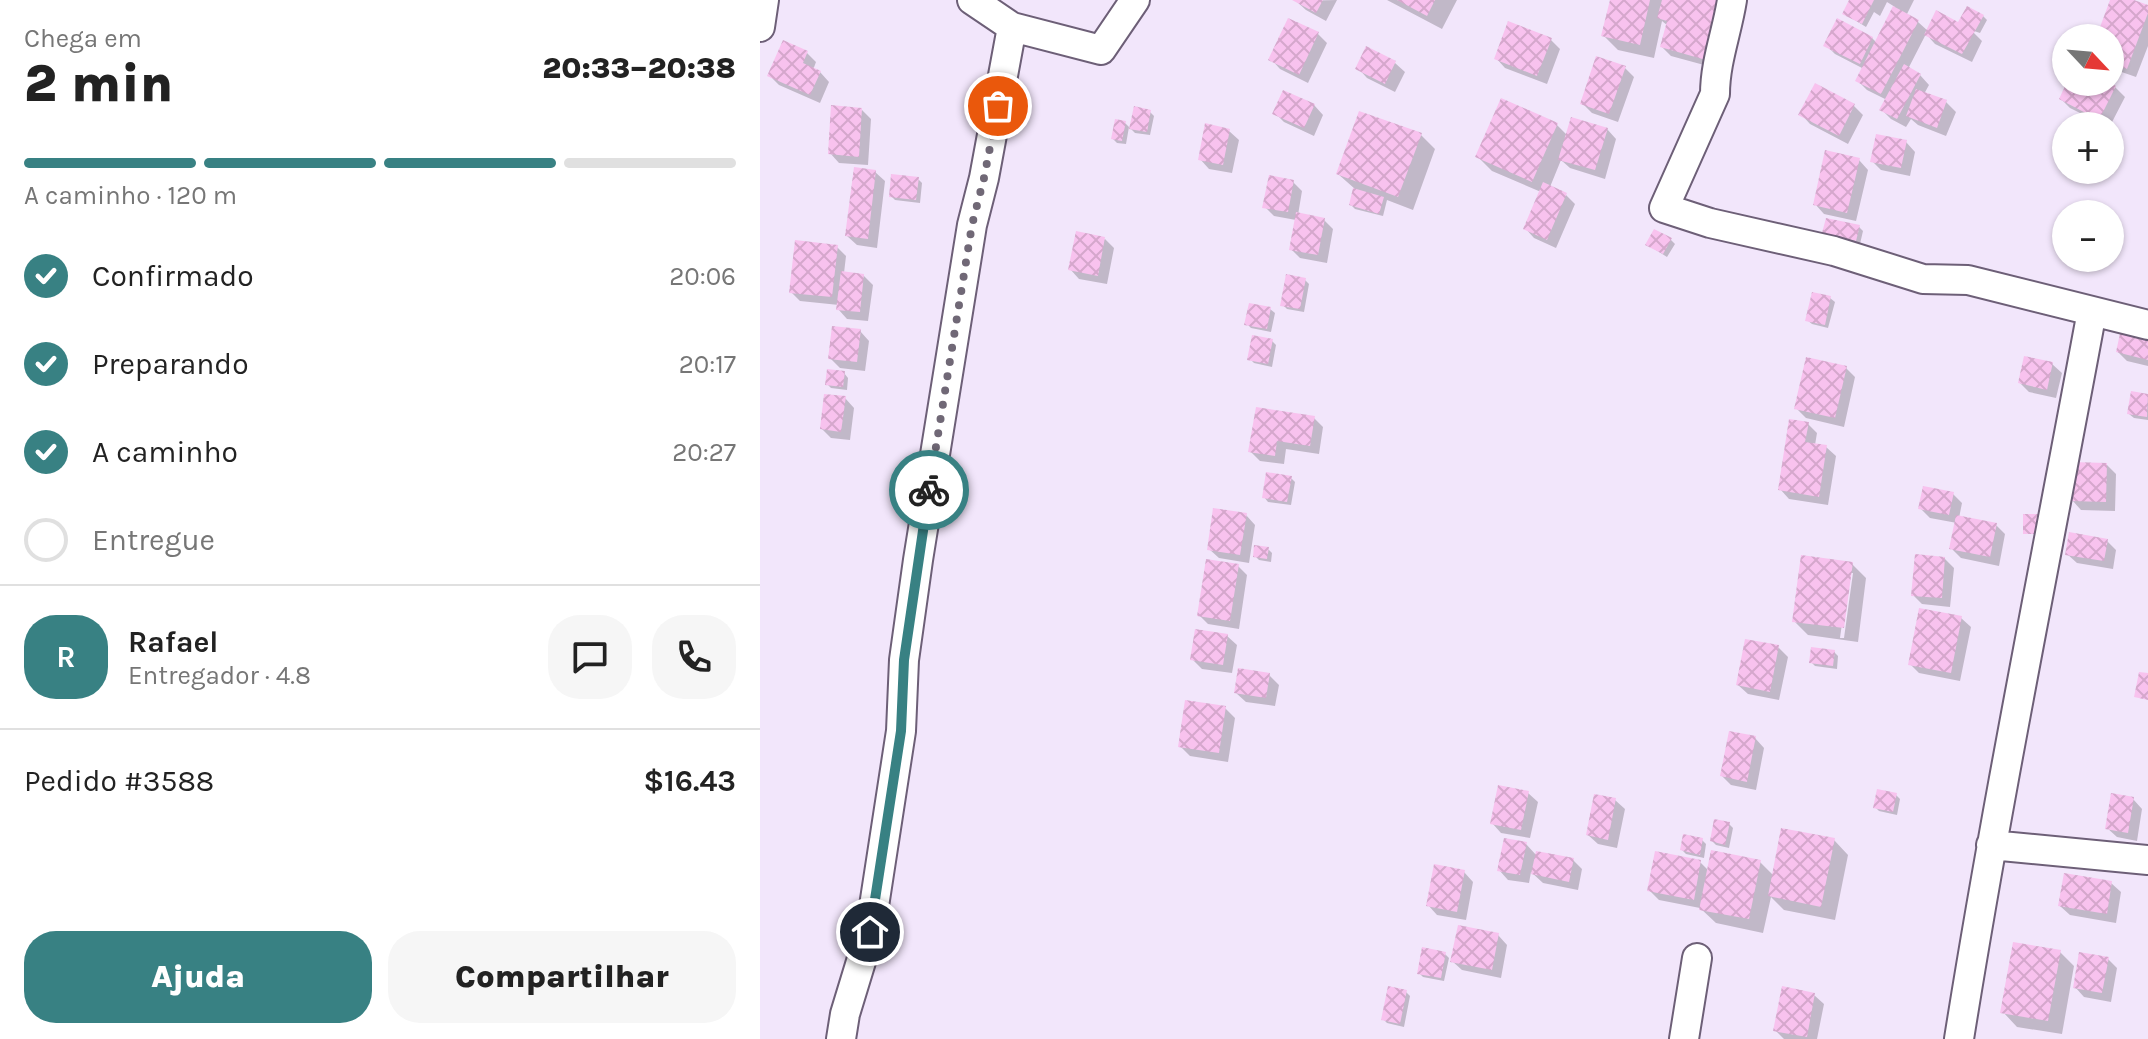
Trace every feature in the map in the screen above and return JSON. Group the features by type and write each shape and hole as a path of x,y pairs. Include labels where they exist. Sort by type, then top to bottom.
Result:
{"street":[{"path":"760,27 764,0"},
{"path":"972,0 1012,27 1101,50 1135,0"},
{"path":"1732,0 1715,76 1715,94 1664,208 1710,223 1834,251 1923,279 1968,280 2148,325"},
{"path":"841,1039 845,1014 870,932 901,731 904,660 918,560 972,225 984,178 1012,27"},
{"path":"1959,1039 1991,845 2092,311"},
{"path":"1991,845 2148,860"},
{"path":"1684,1039 1697,958"}],"building":[{"path":"1292,0 1323,0 1316,13"},
{"path":"1397,0 1435,0 1427,16"},
{"path":"1610,0 1650,0 1640,45 1601,36"},
{"path":"1662,0 1723,0 1706,60 1660,47 1667,21 1657,18"},
{"path":"1849,0 1874,0 1862,24 1842,14"},
{"path":"2110,0 2134,0 2148,5 2148,13 2127,69 2124,68 2124,24 2101,24"},
{"path":"1893,6 1919,20 1881,94 1855,81"},
{"path":"1967,6 1984,15 1962,54 1924,35 1936,10 1958,22"},
{"path":"1288,18 1319,32 1299,75 1268,60"},
{"path":"1837,18 1873,37 1860,64 1823,46"},
{"path":"1508,21 1552,38 1537,76 1494,59"},
{"path":"783,40 808,51 803,63 821,71 810,95 767,76"},
{"path":"1366,46 1396,61 1385,84 1355,69"},
{"path":"1596,56 1626,66 1609,114 1580,104"},
{"path":"1904,64 1921,74 1897,119 1879,110"},
{"path":"1815,83 1855,104 1839,136 1798,115"},
{"path":"1916,89 1947,100 1937,128 1906,116"},
{"path":"1283,90 1315,104 1304,128 1272,114"},
{"path":"2060,96 2111,96 2103,112 2084,112 2059,99"},
{"path":"1501,98 1558,123 1532,182 1475,157"},
{"path":"831,105 862,108 859,157 828,154"},
{"path":"1134,106 1151,110 1147,132 1129,129"},
{"path":"1359,111 1422,133 1398,197 1336,174"},
{"path":"1571,117 1608,128 1595,170 1558,160"},
{"path":"1115,119 1126,121 1122,141 1111,139"},
{"path":"1205,123 1230,129 1223,165 1198,160"},
{"path":"1876,134 1907,140 1901,168 1870,162"},
{"path":"1825,150 1860,158 1847,213 1813,205"},
{"path":"854,167 876,170 868,239 845,236"},
{"path":"891,174 919,177 916,200 889,197"},
{"path":"1269,175 1294,180 1288,212 1262,208"},
{"path":"1543,182 1567,193 1547,240 1523,229"},
{"path":"1353,188 1384,197 1379,214 1349,205"},
{"path":"1296,212 1325,218 1318,255 1289,250"},
{"path":"1826,218 1860,225 1856,241 1822,233"},
{"path":"1654,229 1672,238 1663,254 1645,245"},
{"path":"1076,231 1105,237 1098,276 1068,270"},
{"path":"795,240 838,245 832,297 789,293"},
{"path":"841,271 864,274 860,312 836,310"},
{"path":"1286,274 1306,278 1300,309 1280,306"},
{"path":"1812,292 1831,296 1825,325 1805,321"},
{"path":"1249,303 1271,307 1267,329 1244,325"},
{"path":"832,326 861,329 857,362 828,359"},
{"path":"2121,329 2148,336 2148,360 2116,352"},
{"path":"1252,335 1273,339 1268,364 1247,360"},
{"path":"2024,356 2053,362 2047,390 2018,383"},
{"path":"1806,357 1847,366 1835,418 1794,409"},
{"path":"827,369 845,371 843,387 825,385"},
{"path":"2131,391 2148,394 2147,417 2127,414"},
{"path":"824,394 846,396 841,432 820,429"},
{"path":"1256,407 1315,416 1310,446 1277,441 1275,456 1248,452"},
{"path":"1789,419 1809,422 1805,442 1827,445 1819,497 1778,490"},
{"path":"2072,462 2107,463 2106,502 2070,501"},
{"path":"1266,472 1292,476 1287,502 1262,498"},
{"path":"1923,486 1954,492 1949,515 1918,509"},
{"path":"1213,508 1247,513 1240,555 1207,550"},
{"path":"2023,514 2038,514 2039,534 2023,534"},
{"path":"1956,515 1997,523 1990,557 1949,549"},
{"path":"2069,532 2108,539 2104,561 2065,555"},
{"path":"1254,545 1269,547 1267,559 1253,557"},
{"path":"1915,554 1945,557 1942,598 1911,596"},
{"path":"1801,555 1853,562 1844,628 1792,622"},
{"path":"1206,559 1239,564 1230,621 1197,616"},
{"path":"1919,608 1962,616 1951,673 1908,665"},
{"path":"1195,629 1228,634 1223,665 1190,660"},
{"path":"1745,639 1779,645 1770,692 1736,685"},
{"path":"1811,647 1835,650 1833,666 1809,663"},
{"path":"1238,668 1270,673 1266,698 1234,693"},
{"path":"2139,672 2148,673 2148,700 2134,697"},
{"path":"1185,700 1226,706 1219,753 1178,747"},
{"path":"1729,731 1756,736 1747,782 1720,776"},
{"path":"1498,785 1529,791 1521,830 1490,824"},
{"path":"1877,789 1897,793 1893,812 1873,808"},
{"path":"2111,793 2134,797 2128,833 2105,829"},
{"path":"1594,794 1616,798 1608,840 1586,835"},
{"path":"1714,819 1730,822 1725,845 1710,841"},
{"path":"1781,828 1835,838 1821,907 1768,896"},
{"path":"1683,834 1703,838 1700,855 1680,850"},
{"path":"1504,838 1527,842 1520,875 1497,871"},
{"path":"1711,850 1761,860 1749,919 1699,910"},
{"path":"1536,851 1574,858 1569,882 1531,874"},
{"path":"1655,851 1701,860 1694,900 1647,891"},
{"path":"1434,864 1465,870 1457,912 1426,906"},
{"path":"2064,873 2112,881 2107,914 2058,906"},
{"path":"1458,925 1499,933 1492,970 1450,962"},
{"path":"2013,942 2061,950 2048,1021 2000,1013"},
{"path":"1422,947 1446,952 1441,978 1417,974"},
{"path":"2079,952 2109,957 2102,993 2073,988"},
{"path":"1388,986 1407,990 1400,1024 1381,1020"},
{"path":"1782,986 1815,993 1807,1037 1773,1031"}],"way so far":[{"path":"929,490 972,225 998,106"}],"route":[{"path":"870,932 901,731 904,660 929,490"}]}
